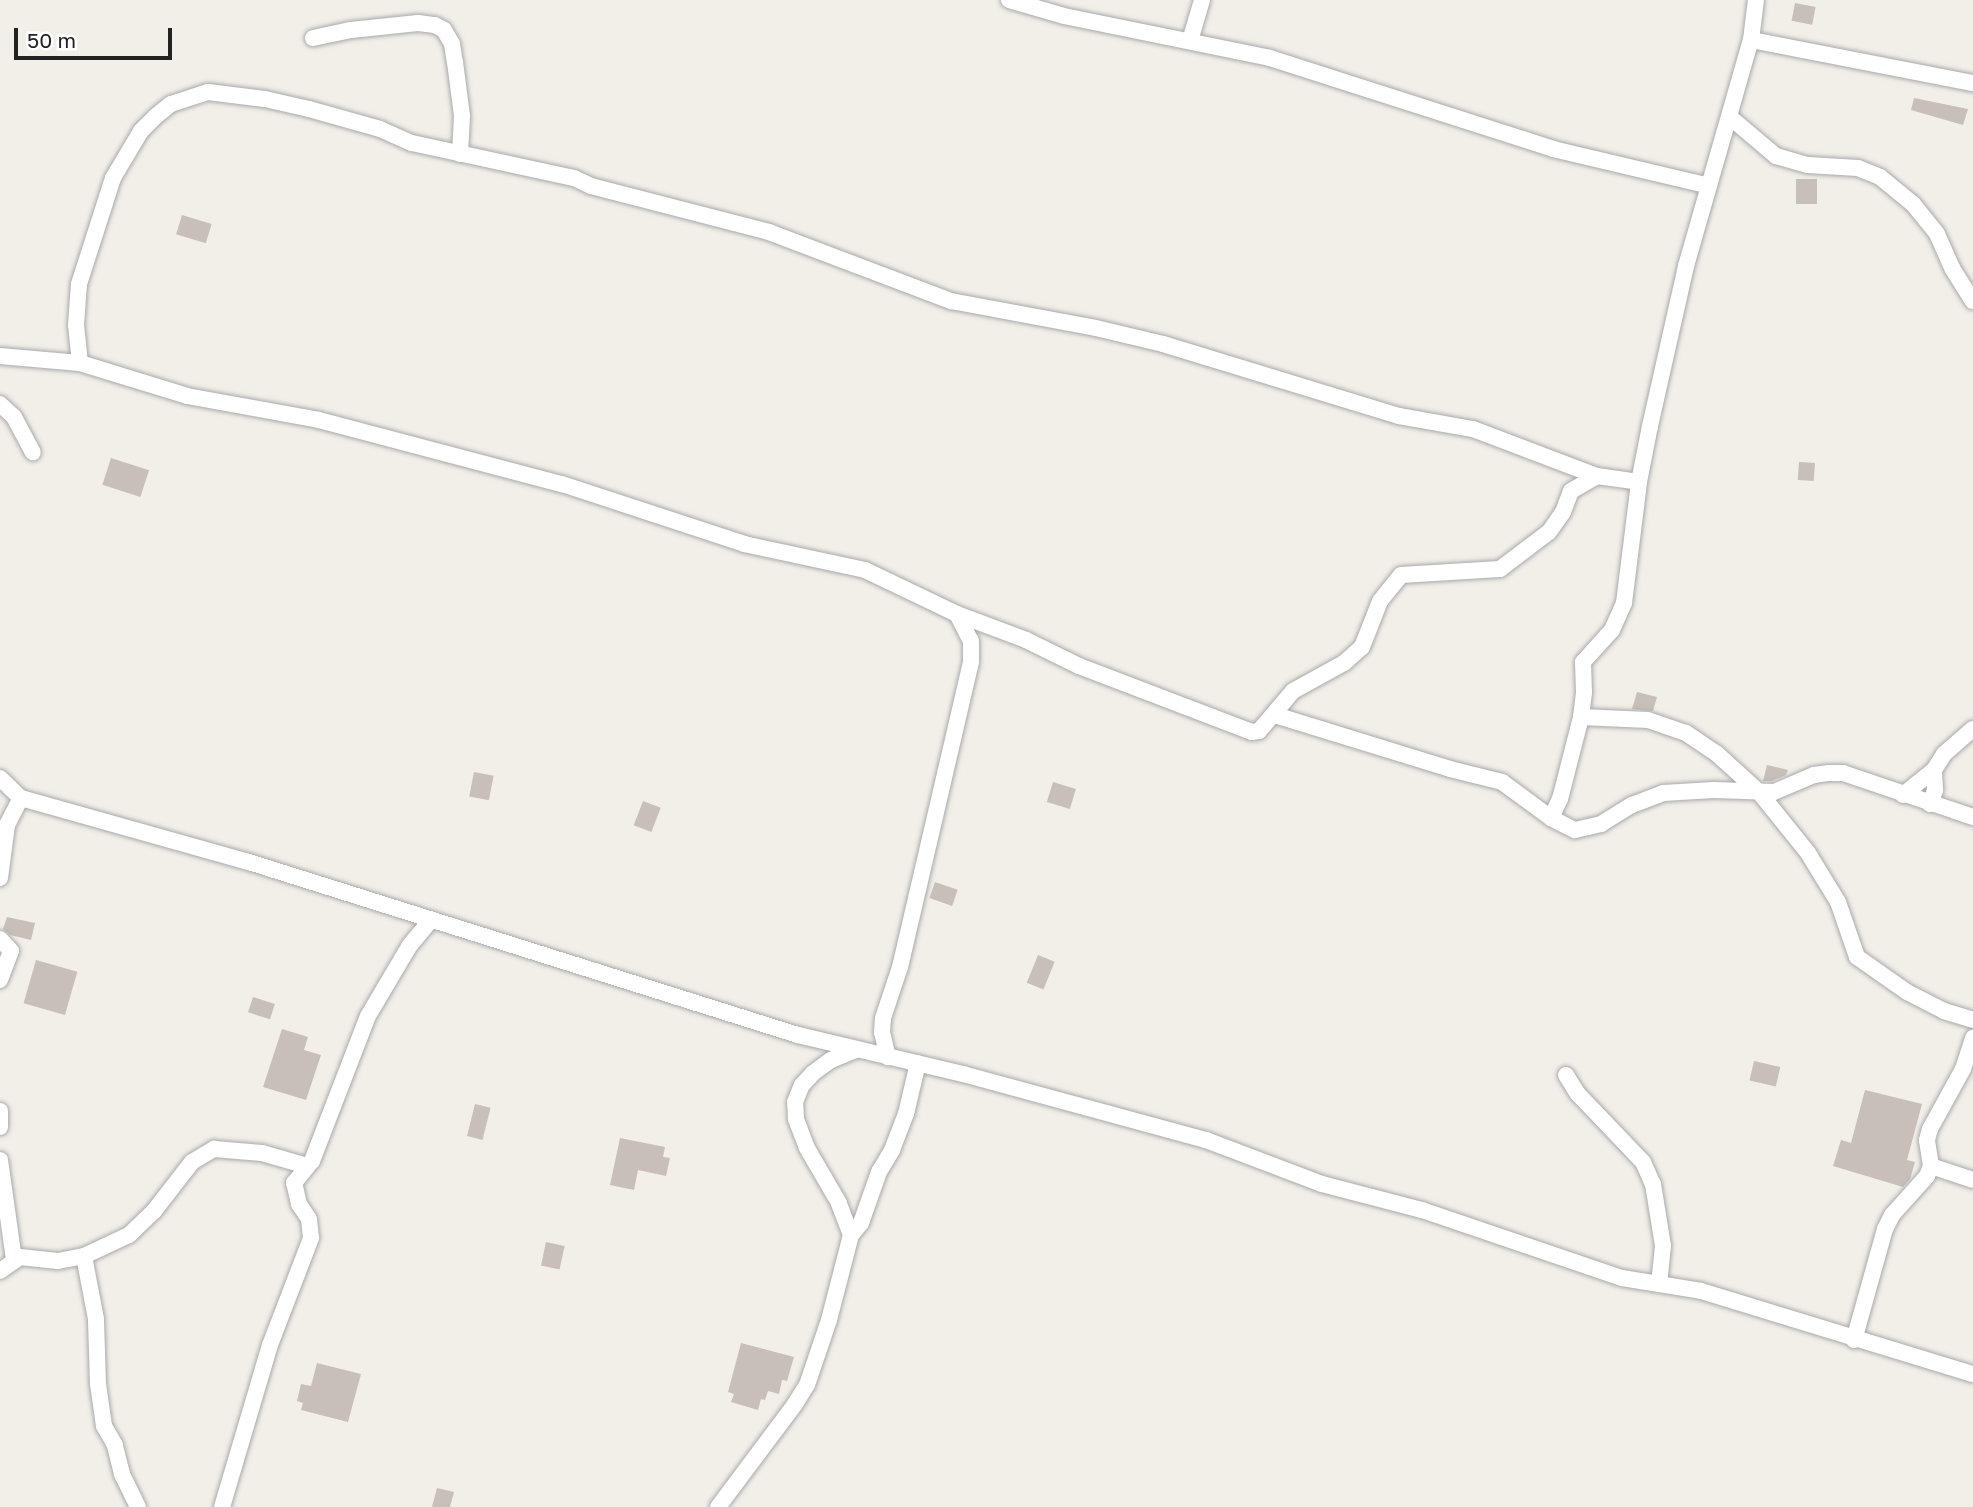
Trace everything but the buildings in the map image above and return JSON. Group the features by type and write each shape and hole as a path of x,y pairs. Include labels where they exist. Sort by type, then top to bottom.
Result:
{"street":[{"path":"1009,0 1064,16 1270,58 1553,149 1709,186"},
{"path":"1190,41 1202,0"},
{"path":"1551,818 1560,799 1581,717 1583,662 1621,616 1639,482 1686,266 1731,118 1751,40 1756,0"},
{"path":"313,38 351,30 418,23 435,25 444,30 452,44 455,62 461,116 460,154"},
{"path":"1751,40 1973,83"},
{"path":"80,363 76,304 96,223 124,156 141,131 171,104 208,92 265,99 380,129 412,144 562,175 591,186 769,232 951,302 1150,341 1399,416 1473,429 1597,476 1639,482"},
{"path":"1731,118 1776,156 1808,165 1858,168 1880,177 1913,204 1937,234 1952,268 1973,301"},
{"path":"0,356 80,363 187,396 319,420 562,484 744,544 864,570 957,614 999,629 1079,666 1252,732 1259,731 1275,716 1293,691 1343,663 1362,647 1380,601 1401,575 1500,569 1549,532 1563,512 1571,491 1597,476"},
{"path":"0,404 14,417 33,452"},
{"path":"888,1057 883,1018 900,967 972,649 957,614"},
{"path":"972,649 999,629"},
{"path":"1275,716 1502,782 1551,818 1575,830 1585,830 1663,793 1787,789 1814,775 1829,773 1843,773 1973,817"},
{"path":"1581,717 1648,720 1686,733 1716,752 1759,792 1821,873 1838,902 1857,957 1907,992 1944,1011 1973,1020"},
{"path":"1903,795 1934,770 1944,754 1973,729"},
{"path":"1930,804 1934,790 1934,770"},
{"path":"0,778 21,798 252,863 430,921 856,1050 918,1063 1206,1140 1322,1184 1422,1210 1622,1278 1701,1291 1854,1340 1973,1374"},
{"path":"0,878 7,825 21,798"},
{"path":"222,1507 270,1345 311,1238 309,1219 295,1194 298,1175 312,1161 368,1016 410,945 430,921"},
{"path":"0,939 11,951 0,980"},
{"path":"1854,1340 1885,1229 1892,1215 1927,1176 1931,1166 1927,1140 1930,1129 1963,1069 1973,1038"},
{"path":"851,1235 839,1203 807,1148 796,1119 795,1102 802,1085 813,1073 831,1060 856,1050"},
{"path":"718,1507 774,1436 807,1385 829,1320 851,1235 861,1223 879,1172 892,1150 906,1114 918,1063"},
{"path":"1566,1075 1578,1094 1643,1162 1648,1173 1663,1247 1658,1284"},
{"path":"0,1111 0,1127"},
{"path":"0,1271 14,1260 28,1256 71,1260 129,1235 153,1211 191,1162 214,1149 262,1153 307,1166"},
{"path":"0,1160 14,1260"},
{"path":"1931,1166 1973,1180"},
{"path":"83,1256 96,1319 97,1370 104,1426 115,1445 122,1474 138,1507"}]}
